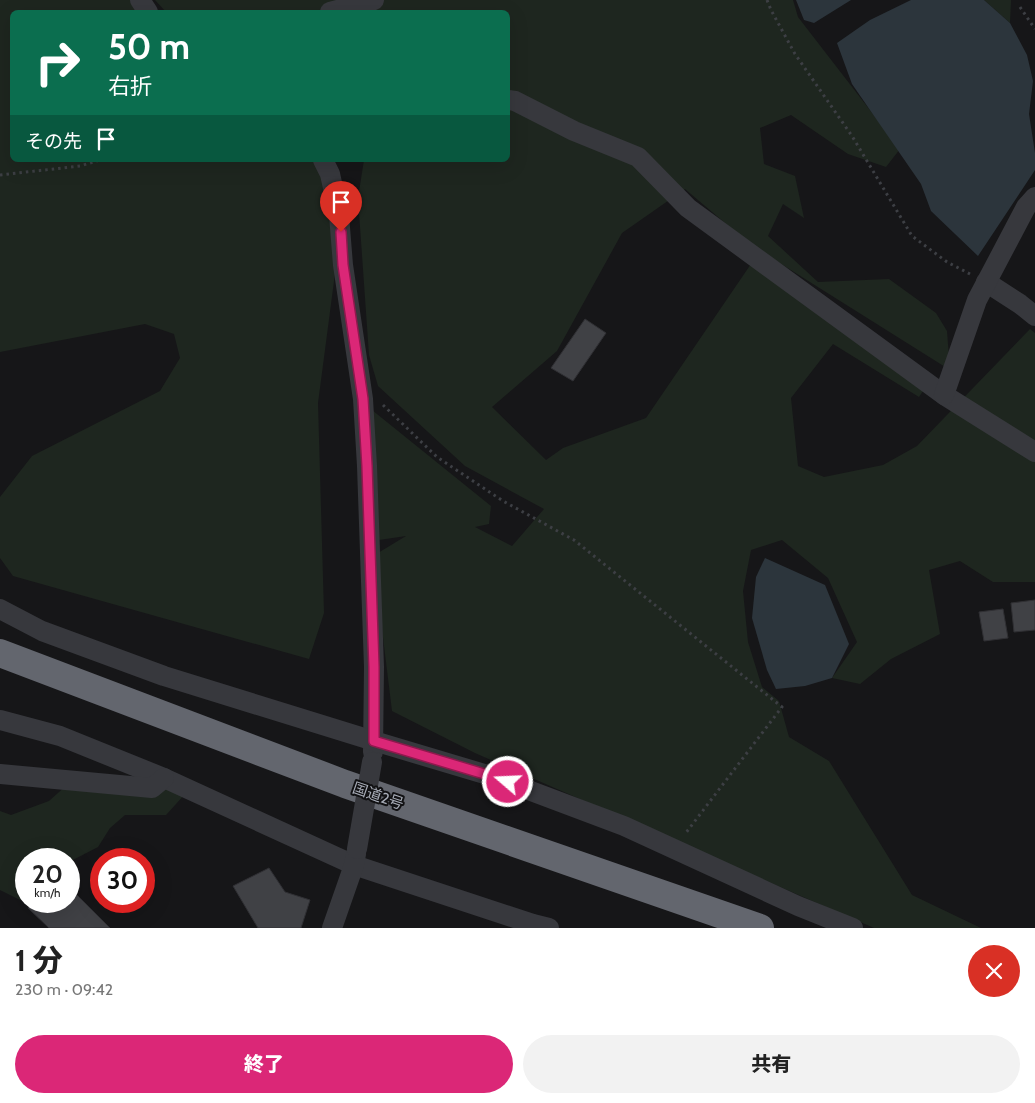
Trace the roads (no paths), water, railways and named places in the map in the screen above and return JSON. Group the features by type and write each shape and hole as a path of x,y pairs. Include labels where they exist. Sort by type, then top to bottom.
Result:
{"highway":[{"name":"国道2号","path":"0,653 344,784 760,928"}],"street":[{"path":"337,10 374,0"},
{"path":"510,100 515,100 574,131 638,157 688,208 944,395 1035,452"},
{"path":"324,162 330,174 339,215 343,265 363,399 374,667 374,741 372,762 356,857 332,928"},
{"path":"944,395 977,300 1026,207 1035,196"},
{"path":"986,282 1035,316"},
{"path":"0,609 42,631 164,676 491,776 624,826 798,906 853,928"},
{"path":"0,720 60,736 356,857 533,924 549,928"},
{"path":"0,774 152,788 164,778"}]}
